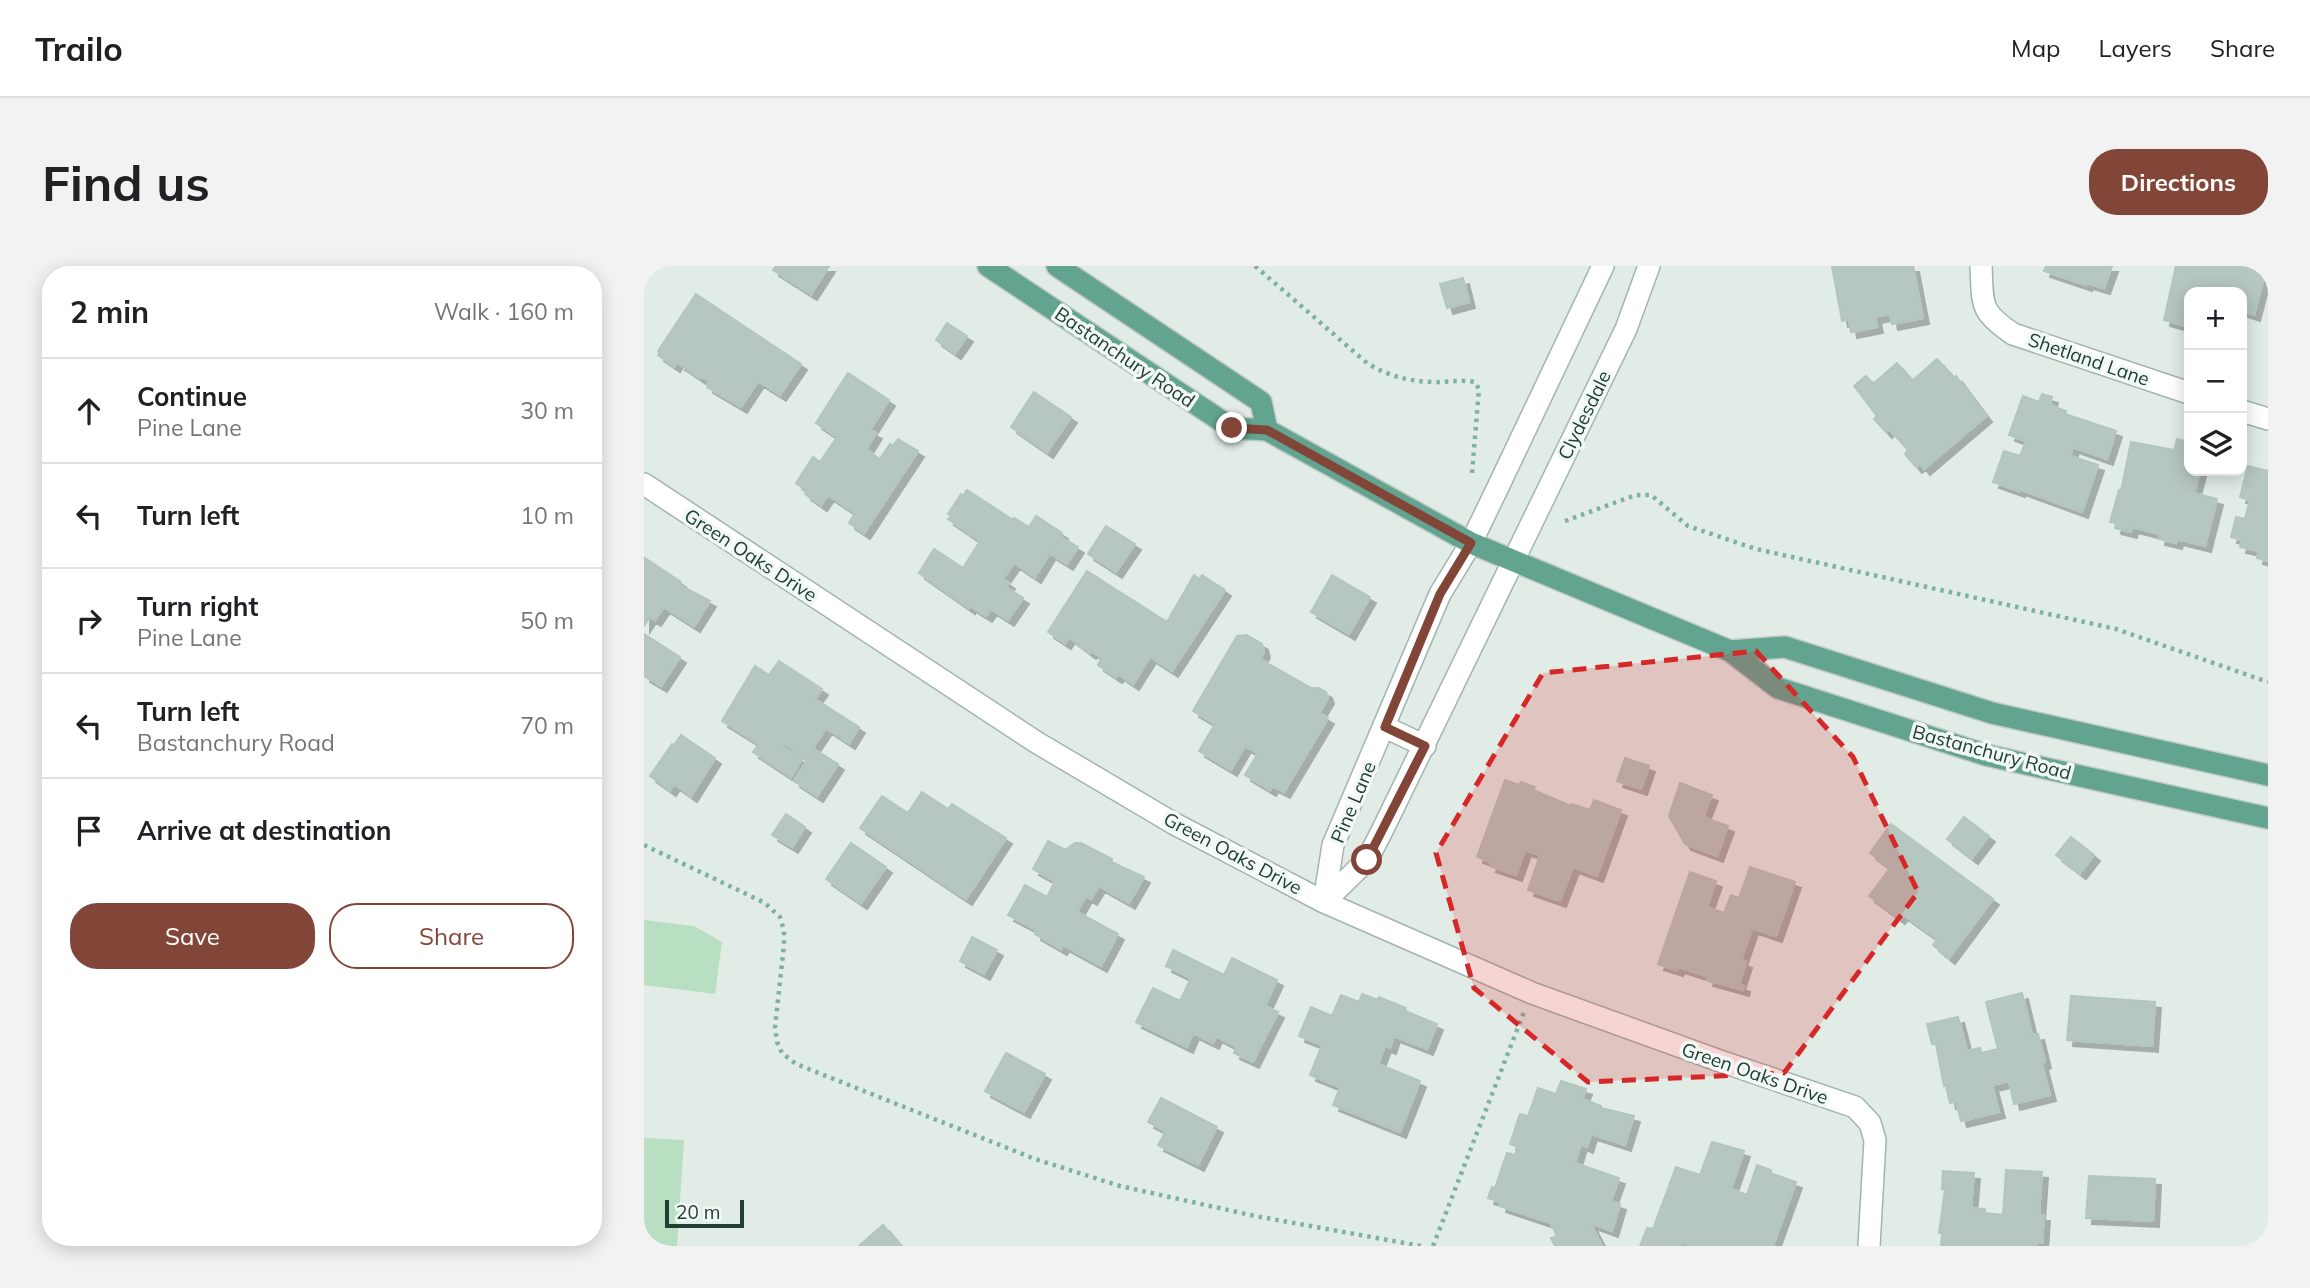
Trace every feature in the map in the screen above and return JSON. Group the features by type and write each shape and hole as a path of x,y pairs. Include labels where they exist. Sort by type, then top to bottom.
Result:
{"main road":[{"name":"Bastanchury Road","path":"988,266 1232,428 1267,430 1471,543 1730,652 1778,688 1986,755 2268,818"},
{"name":"Bastanchury Road","path":"1058,266 1261,402 1267,430"},
{"name":"Bastanchury Road","path":"1730,652 1785,647 1992,713 2268,775"}],"street":[{"path":"1471,543 1603,266"},
{"name":"Clydesdale","path":"1514,562 1626,329 1649,266"},
{"name":"Shetland Lane","path":"1981,266 1983,302 1992,320 2012,334 2184,391"},
{"path":"2247,413 2268,419"},
{"name":"Green Oaks Drive","path":"644,484 1037,742 1173,823 1324,902 1532,993 1855,1107 1870,1123 1875,1140 1869,1246"},
{"name":"Pine Lane","path":"1324,902 1333,845 1440,594 1471,543"},
{"name":"Pine Lane","path":"1324,902 1367,860 1514,562"},
{"path":"1385,727 1425,746"}],"path":[{"path":"1255,266 1367,363 1383,373 1408,380 1475,382 1479,389 1472,472"},
{"path":"1565,521 1636,495 1651,495 1688,526 1756,549 2116,629 2268,682"},
{"path":"644,845 765,903 780,917 784,945 775,1027 782,1053 796,1064 1035,1159 1120,1186 1255,1216 1421,1246"},
{"path":"1433,1246 1532,993"}],"highlighted area":[{"path":"1756,651 1853,757 1918,892 1784,1073 1588,1082 1474,988 1436,853 1543,673"}],"green space":[{"path":"644,920 694,926 722,942 715,994 644,985"},
{"path":"644,1138 684,1140 677,1246 644,1246"}],"building":[{"path":"776,266 829,266 811,294 773,270"},
{"path":"1832,266 1913,266 1923,318 1892,324 1890,314 1875,317 1877,327 1851,332 1849,319 1842,321"},
{"path":"2046,266 2112,266 2104,288 2044,271"},
{"path":"2176,266 2268,266 2268,278 2264,277 2254,315 2247,313 2247,287 2184,287 2184,326 2164,320"},
{"path":"1463,278 1469,302 1447,308 1440,284"},
{"path":"696,294 801,364 780,395 758,381 741,407 707,387 710,382 679,364 678,360 674,366 658,355 658,351"},
{"path":"947,323 967,336 955,353 936,340"},
{"path":"1937,359 1954,378 1956,376 1986,416 1924,469 1920,464 1916,467 1905,454 1908,450 1889,429 1886,432 1874,419 1877,416 1854,386 1866,376 1873,384 1897,363 1912,381"},
{"path":"848,373 889,400 870,430 876,433 866,449 880,459 890,444 893,446 898,439 918,451 864,533 849,523 855,513 828,495 821,505 805,494 807,491 796,483 813,457 820,462 837,437 816,423"},
{"path":"1034,392 1071,417 1047,452 1011,427"},
{"path":"2042,394 2052,397 2050,405 2066,411 2065,414 2116,431 2107,459 2073,447 2070,456 2098,465 2082,512 1993,482 2004,451 2020,456 2026,441 2009,435 2023,396 2039,402"},
{"path":"2177,439 2184,441 2184,476 2199,476 2194,493 2217,499 2205,546 2177,539 2176,543 2159,539 2160,534 2132,527 2131,532 2115,528 2116,523 2110,522 2119,490 2121,491 2131,442 2174,450"},
{"path":"2248,466 2268,471 2268,561 2257,558 2259,551 2240,547 2242,540 2231,537 2236,517 2245,519 2250,500 2240,497"},
{"path":"967,490 1013,520 1014,518 1029,527 1036,516 1062,533 1035,577 1014,563 1003,579 1009,583 1006,587 1023,598 1008,620 991,609 986,616 970,606 969,608 919,573 934,549 963,568 980,541 948,519 951,516 948,514 961,494 963,496"},
{"path":"1106,526 1135,544 1116,572 1088,554"},
{"path":"1061,537 1078,547 1067,564 1051,554"},
{"path":"645,558 681,582 679,585 710,601 694,626 664,607 655,620 650,617 644,626"},
{"path":"1087,571 1167,622 1194,575 1199,579 1202,575 1225,590 1172,671 1150,657 1133,684 1098,665 1102,658 1091,651 1090,653 1069,637 1065,643 1048,632"},
{"path":"1332,575 1370,597 1349,634 1311,612"},
{"path":"644,634 680,657 661,686 644,676"},
{"path":"1247,635 1262,644 1264,652 1260,659 1311,688 1326,692 1328,698 1319,713 1328,718 1284,792 1273,786 1270,790 1245,775 1258,753 1245,746 1231,770 1199,751 1215,724 1193,711 1237,636"},
{"path":"779,661 822,689 815,699 859,727 849,743 826,728 806,758 785,744 783,747 802,759 791,777 753,752 759,744 722,721 755,666 769,675"},
{"path":"681,735 715,758 691,796 674,784 670,790 650,776"},
{"path":"814,749 838,764 817,796 794,781"},
{"path":"1625,758 1649,766 1641,789 1617,781"},
{"path":"1505,780 1535,787 1533,790 1571,806 1572,804 1590,810 1594,800 1621,810 1597,876 1573,867 1560,901 1528,890 1540,855 1525,850 1516,875 1490,866 1491,862 1477,857"},
{"path":"1680,783 1712,795 1704,815 1728,826 1717,856 1685,844 1669,816"},
{"path":"922,792 948,809 952,804 1006,838 966,899 860,828 882,796 908,813"},
{"path":"786,814 805,827 792,847 772,835"},
{"path":"1964,817 1989,836 1972,858 1947,839"},
{"path":"1891,824 1993,899 1949,958 1933,945 1937,939 1902,914 1899,918 1869,896 1890,868 1870,853"},
{"path":"2071,837 2094,855 2080,873 2056,855"},
{"path":"1048,841 1065,850 1075,843 1081,843 1112,859 1111,862 1144,877 1129,903 1099,886 1091,899 1086,896 1077,912 1118,934 1101,966 1063,945 1061,949 1035,934 1037,930 1008,915 1025,885 1047,897 1055,881 1033,869"},
{"path":"851,843 886,867 861,903 826,879"},
{"path":"1750,867 1795,882 1776,936 1752,928 1741,960 1746,962 1739,984 1744,986 1743,990 1707,980 1709,977 1679,967 1677,970 1658,964 1690,872 1716,881 1707,907 1724,913 1731,895 1739,898"},
{"path":"972,937 997,950 984,974 960,961"},
{"path":"1173,950 1224,975 1232,958 1277,980 1265,1006 1278,1012 1253,1062 1234,1053 1237,1047 1216,1036 1213,1043 1193,1033 1187,1047 1136,1022 1153,988 1180,1001 1191,978 1166,966"},
{"path":"2022,993 2032,1035 2038,1034 2050,1095 2014,1104 2009,1081 1992,1085 1999,1112 1961,1121 1956,1101 1950,1103 1944,1086 1936,1044 1932,1044 1927,1024 1958,1017 1967,1051 1980,1048 1981,1053 1998,1049 1986,1002"},
{"path":"1362,994 1378,1000 1379,997 1437,1024 1427,1049 1394,1036 1390,1048 1385,1046 1378,1064 1420,1081 1400,1132 1333,1105 1340,1087 1310,1075 1322,1045 1299,1036 1311,1007 1332,1016 1341,995 1359,1002"},
{"path":"2071,996 2155,1002 2152,1046 2067,1040"},
{"path":"1006,1053 1045,1074 1024,1112 985,1091"},
{"path":"1561,1081 1586,1089 1582,1099 1601,1108 1634,1116 1625,1145 1591,1134 1587,1147 1581,1144 1575,1163 1619,1178 1611,1201 1620,1204 1612,1231 1590,1223 1602,1246 1555,1246 1551,1238 1557,1236 1551,1223 1500,1206 1501,1202 1488,1198 1492,1187 1495,1188 1507,1153 1515,1155 1518,1147 1510,1144 1520,1114 1528,1116 1538,1088 1556,1094"},
{"path":"1161,1098 1217,1127 1198,1165 1158,1145 1166,1131 1148,1122"},
{"path":"1712,1142 1744,1151 1731,1189 1747,1195 1757,1165 1771,1170 1770,1173 1796,1182 1773,1246 1693,1246 1682,1242 1681,1246 1640,1246 1647,1228 1653,1229 1676,1167 1700,1175"},
{"path":"2006,1170 2042,1172 2039,1215 2044,1215 2042,1243 2037,1243 2037,1246 1941,1246 1942,1233 1939,1233 1945,1189 1942,1189 1943,1171 1974,1173 1971,1208 2003,1215"},
{"path":"2089,1176 2155,1179 2153,1221 2086,1218"},
{"path":"883,1225 901,1246 859,1246"}],"route":[{"path":"1232,428 1267,430 1471,543 1440,594 1385,727 1425,746 1367,860"}]}
